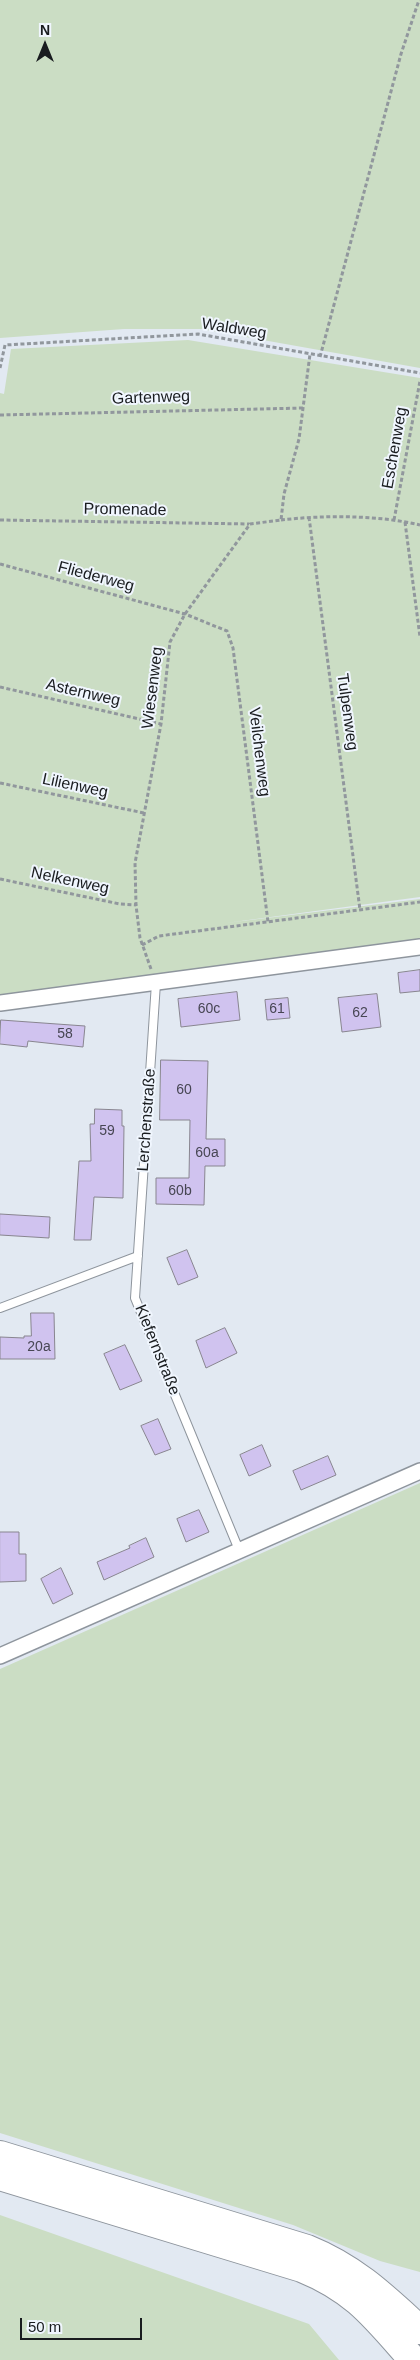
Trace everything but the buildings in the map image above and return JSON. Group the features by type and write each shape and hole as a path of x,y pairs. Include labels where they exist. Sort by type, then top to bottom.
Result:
{"highway":[{"path":"0,2155 308,2249 325,2256 364,2279 420,2330"},
{"path":"0,2176 302,2268 328,2278 353,2295 369,2310 413,2360"}],"street":[{"path":"0,1003 420,947"},
{"path":"0,1656 420,1471"}],"lane":[{"name":"Lerchenstraße","path":"138,1256 156,983"},
{"path":"0,1308 138,1256"},
{"name":"Kiefernstraße","path":"138,1256 135,1298 239,1550"}],"path":[{"path":"320,357 401,54 419,0"},
{"name":"Waldweg","path":"0,368 5,344 198,334 320,357 420,373"},
{"path":"281,520 284,494 299,439 310,354"},
{"name":"Eschenweg","path":"394,520 420,380"},
{"name":"Gartenweg","path":"0,415 304,408"},
{"path":"250,524 309,517 394,520 420,526"},
{"name":"Tulpenweg","path":"309,517 360,910"},
{"name":"Promenade","path":"0,520 250,524"},
{"path":"406,522 420,638"},
{"name":"Wiesenweg","path":"156,983 142,945 136,905 135,863 161,724 170,642 185,614 250,524"},
{"name":"Fliederweg","path":"0,564 185,614"},
{"name":"Veilchenweg","path":"185,614 227,631 233,648 268,922"},
{"name":"Asternweg","path":"0,687 161,724"},
{"name":"Lilienweg","path":"0,783 144,813"},
{"name":"Nelkenweg","path":"0,879 120,904 136,905"},
{"path":"142,945 159,936 420,902"}],"green space":[{"path":"0,0 420,0 420,368 201,329 124,329 0,338"},
{"path":"188,340 420,378 420,897 226,923 420,899 420,941 0,997 0,393 4,394 11,349"},
{"path":"420,1483 420,2272 380,2261 293,2225 0,2133 0,1669"},
{"path":"0,2215 309,2324 339,2360 0,2360"}]}
